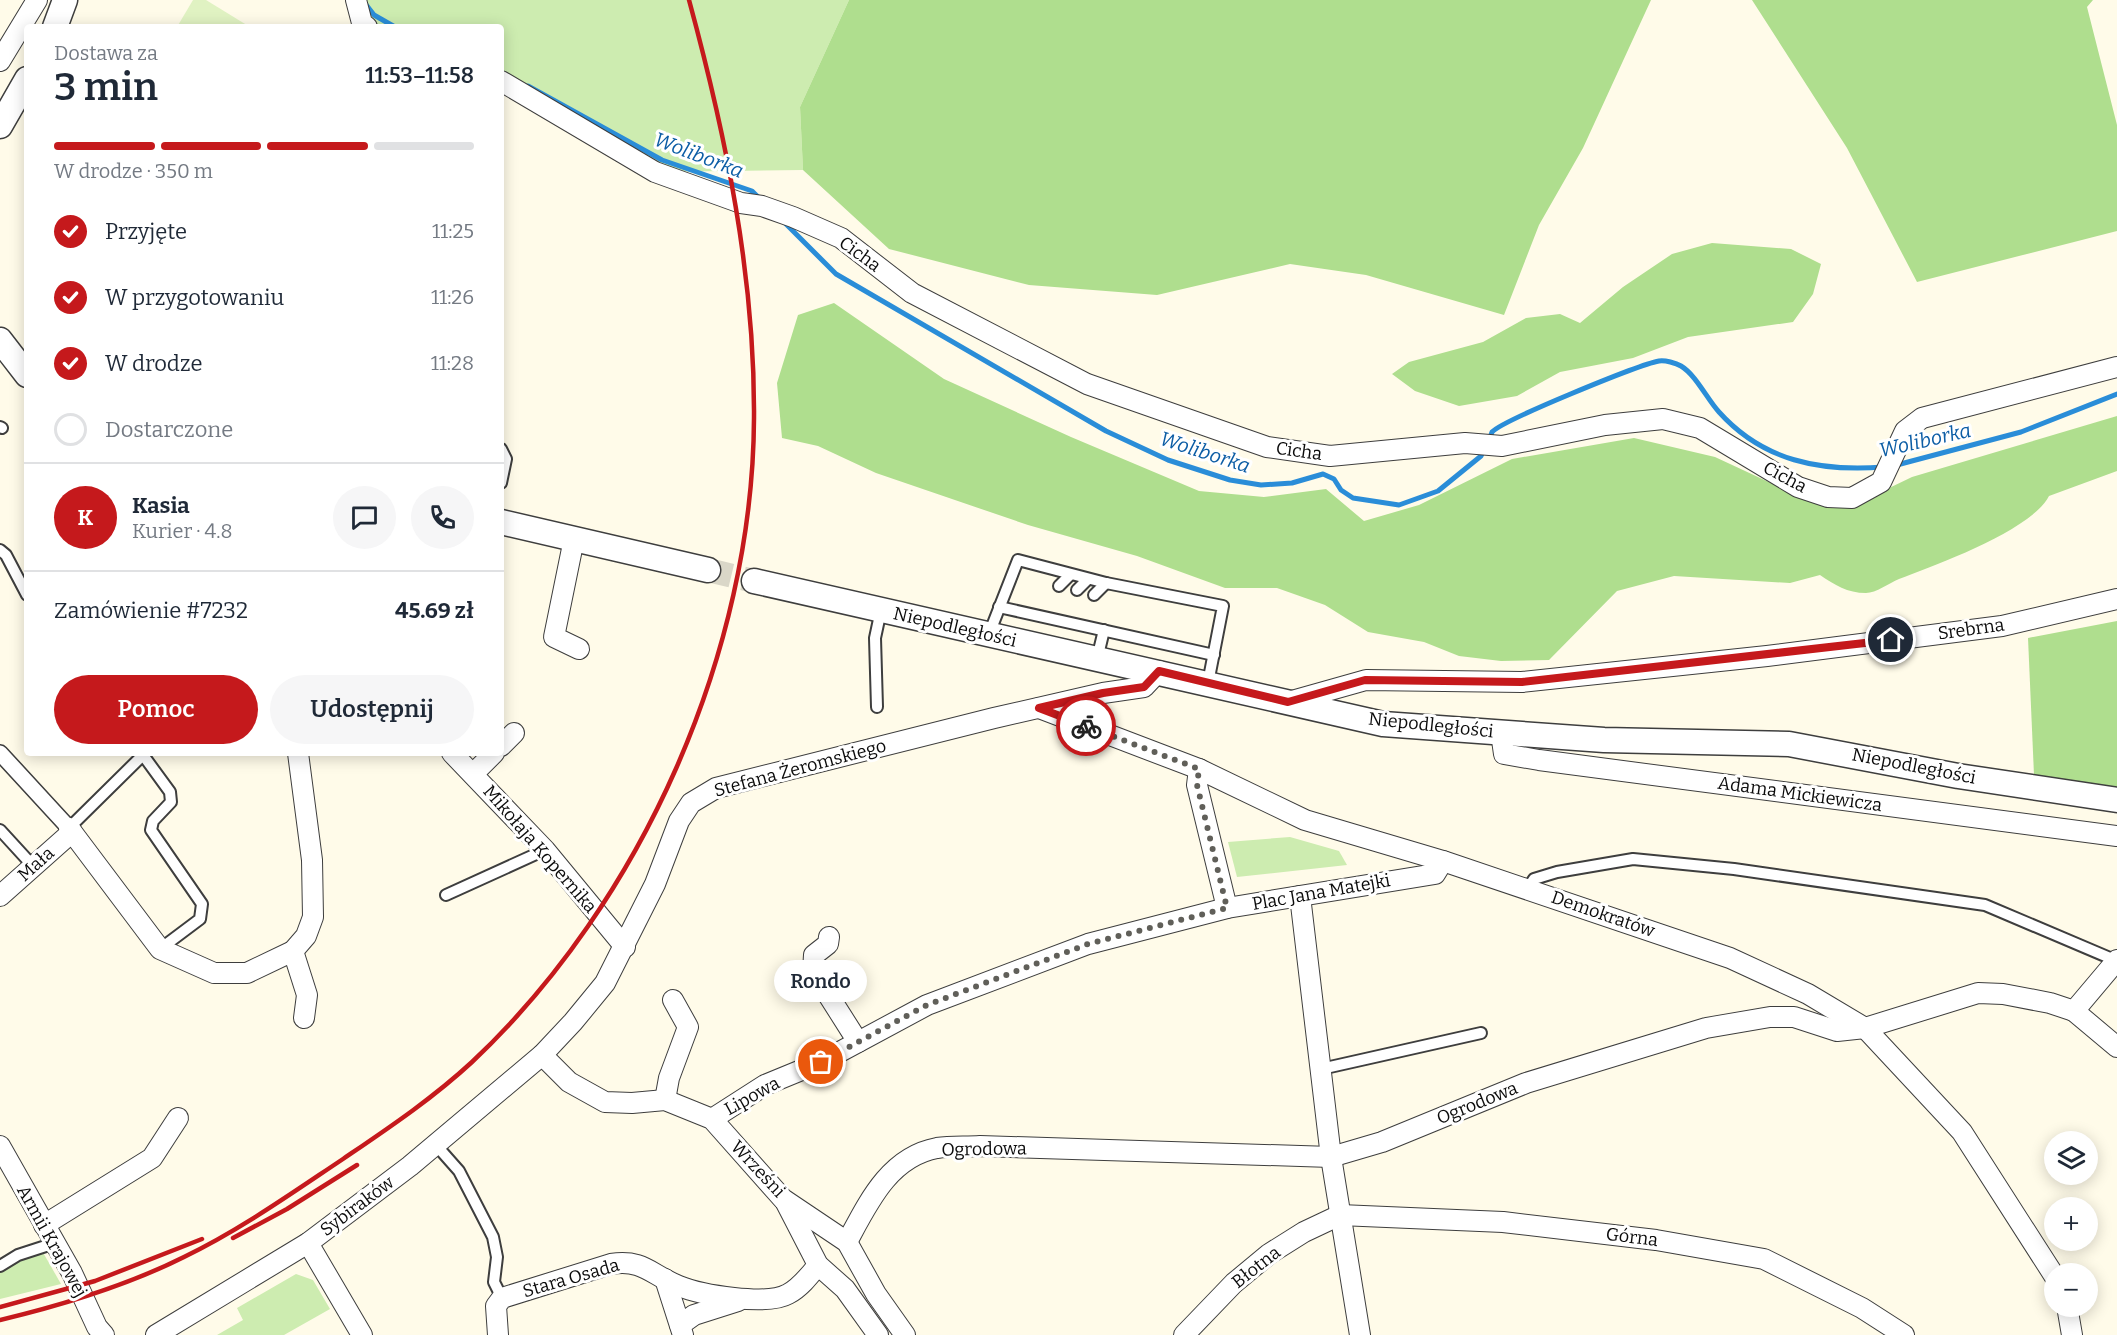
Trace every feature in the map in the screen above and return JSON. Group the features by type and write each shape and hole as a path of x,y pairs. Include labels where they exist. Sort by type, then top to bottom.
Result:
{"street":[{"path":"0,62 37,0"},
{"path":"56,24 66,0"},
{"path":"356,0 363,24"},
{"name":"Cicha","path":"504,83 655,172 741,203 762,206 842,238 912,293 1087,384 1268,447 1330,456 1466,443 1502,446 1605,424 1663,419 1700,428 1798,487 1828,496 1851,498 1881,482 1905,431 1922,418 2117,367"},
{"path":"0,126 24,84"},
{"path":"0,340 24,371"},
{"path":"504,523 708,570"},
{"path":"574,539 554,637 579,649"},
{"name":"Niepodległości","path":"754,581 1159,671 1383,724 1604,741 1788,744 1958,776 2117,800"},
{"name":"Srebrna","path":"1288,702 1365,680 1522,682 1767,656 2002,626 2117,599"},
{"name":"Stefana Żeromskiego","path":"542,1055 605,983 655,884 679,821 691,803 716,788 1039,708 1103,693 1144,687 1159,671"},
{"name":"Demokratów","path":"1039,708 1199,769 1305,820 1527,888 1730,958 1808,994 1865,1028 1962,1132 2046,1263"},
{"name":"Adama Mickiewicza","path":"1501,733 1504,754 1539,760 2117,836"},
{"path":"0,753 70,830 160,949 214,973 246,973 293,951 306,936 313,907 312,860 298,756"},
{"name":"Mikołaja Kopernika","path":"455,756 545,850 625,947"},
{"path":"473,774 491,756"},
{"name":"Plac Jana Matejki","path":"1199,769 1197,785 1227,908 1435,874 1443,861"},
{"name":"Mała","path":"0,896 70,830"},
{"path":"1300,896 1331,1157 1360,1335"},
{"name":"Lipowa","path":"712,1119 765,1085 821,1062 927,1005 1088,944 1227,908"},
{"path":"829,937 828,944 814,956 813,971 858,1042"},
{"path":"293,951 307,995 304,1018"},
{"path":"2117,960 2074,1011 2117,1047"},
{"name":"Ogrodowa","path":"847,1242 883,1180 909,1157 937,1148 980,1146 1331,1157 1382,1142 1526,1083 1706,1028 1770,1017 1794,1017 1837,1031 1865,1028 1978,993 2003,994 2050,1003 2074,1011"},
{"path":"665,1100 669,1078 688,1027 673,1000"},
{"name":"Wrześni","path":"542,1055 569,1082 605,1102 632,1103 665,1100 712,1119 783,1198 847,1242"},
{"name":"Sybiraków","path":"156,1335 308,1243 436,1145 542,1055"},
{"path":"44,1225 152,1158 178,1119"},
{"name":"Armii Krajowej","path":"0,1146 55,1243 97,1327 104,1335"},
{"path":"783,1198 818,1265 845,1289 878,1335"},
{"name":"Błotna","path":"1184,1335 1234,1283 1269,1254 1304,1232 1340,1215"},
{"name":"Górna","path":"1340,1215 1503,1222 1656,1240 1764,1259 1862,1308 1904,1335"},
{"path":"847,1242 876,1294 905,1335"},
{"path":"308,1243 362,1335"},
{"name":"Stara Osada","path":"502,1298 627,1262 640,1264 664,1279 697,1292 747,1299"},
{"name":"Stara Osada","path":"681,1330 694,1315 747,1299 787,1295 818,1265"},
{"name":"Stara Osada","path":"664,1279 681,1330"},
{"path":"498,1335 496,1306 502,1298"},
{"path":"2069,1317 2073,1335"}],"lane":[{"path":"0,550 6,555 24,589"},
{"path":"989,634 1018,560 1070,575 1223,606 1208,683"},
{"path":"1059,586 1070,575"},
{"path":"1077,591 1088,579"},
{"path":"1094,595 1106,583"},
{"path":"999,607 1214,655"},
{"path":"877,707 875,638 881,610"},
{"path":"1098,659 1104,630"},
{"path":"70,830 142,756"},
{"path":"145,756 170,792 171,802 153,820 151,830 202,904 200,919 160,949"},
{"path":"0,830 33,866"},
{"path":"446,895 545,850"},
{"path":"1527,888 1534,879 1557,872 1633,859 1734,869 1985,905 2117,960"},
{"path":"1321,1069 1481,1033"},
{"name":"Stara Osada","path":"436,1145 459,1171 493,1237 497,1257 494,1282 502,1298"},
{"path":"0,1266 18,1255 55,1243"}],"green space":[{"path":"193,0 206,0 245,24 179,24"},
{"path":"357,0 849,0 800,107 803,170 655,172 504,83 504,24 366,24"},
{"path":"849,0 1651,0 1583,148 1539,225 1504,315 1366,275 1290,264 1157,295 1029,285 889,249 803,170 800,107"},
{"path":"1752,0 2093,0 2087,7 2117,125 2117,231 1917,282 1847,148"},
{"path":"1712,243 1791,249 1821,264 1813,294 1793,322 1688,337 1633,358 1560,372 1517,396 1459,406 1415,391 1392,374 1409,362 1483,342 1526,318 1560,314 1580,323 1623,287 1672,254"},
{"path":"834,303 944,379 1071,437 1199,491 1264,497 1326,489 1364,521 1419,505 1512,459 1634,438 1715,457 1786,490 1858,503 1912,477 2117,416 2117,471 2049,496 2039,509 2004,534 1870,593 1847,590 1820,575 1790,583 1674,576 1617,591 1549,660 1501,661 1459,656 1424,642 1368,632 1325,605 1277,588 1225,588 1137,556 1028,525 876,473 818,446 782,438 777,383 798,315"},
{"path":"2117,621 2117,788 2034,775 2028,638"},
{"path":"1290,837 1339,851 1347,865 1237,877 1228,842"},
{"path":"41,1249 61,1284 0,1299 0,1266"},
{"path":"296,1274 313,1280 330,1309 284,1335 217,1335 243,1320 237,1308"}],"waterway":[{"name":"Woliborka","path":"364,2 374,15 390,24"},
{"name":"Woliborka","path":"528,86 662,160 752,191 761,200"},
{"name":"Woliborka","path":"783,221 836,274 1106,431 1168,460 1230,480 1261,485 1292,483 1323,474 1334,479 1341,490 1353,498 1399,505 1438,491 1481,456 1484,449"},
{"name":"Woliborka","path":"1489,440 1492,432 1501,426 1544,405 1626,372 1664,361 1681,366 1686,370 1719,412 1736,429 1754,442 1774,452 1815,465 1884,467"},
{"name":"Woliborka","path":"1893,466 2021,432 2117,394"}],"tunnel":[{"path":"708,570 754,581"}],"railway":[{"path":"0,1320 94,1294 184,1257 265,1211 409,1113 472,1062 533,998 588,927 636,850 676,768 709,682 733,595 749,506 754,418 753,365 744,260 726,155 689,0"},
{"path":"233,1238 287,1209 357,1165"},
{"path":"0,1307 95,1281 202,1239"}],"way so far":[{"path":"821,1062 927,1005 1088,944 1227,908 1197,785 1199,769 1086,726"}],"place":[{"name":"Rondo","path":"821,1062"}],"route":[{"path":"1086,726 1039,708 1103,693 1144,687 1159,671 1288,702 1365,680 1522,682 1767,656 1891,640"}]}
